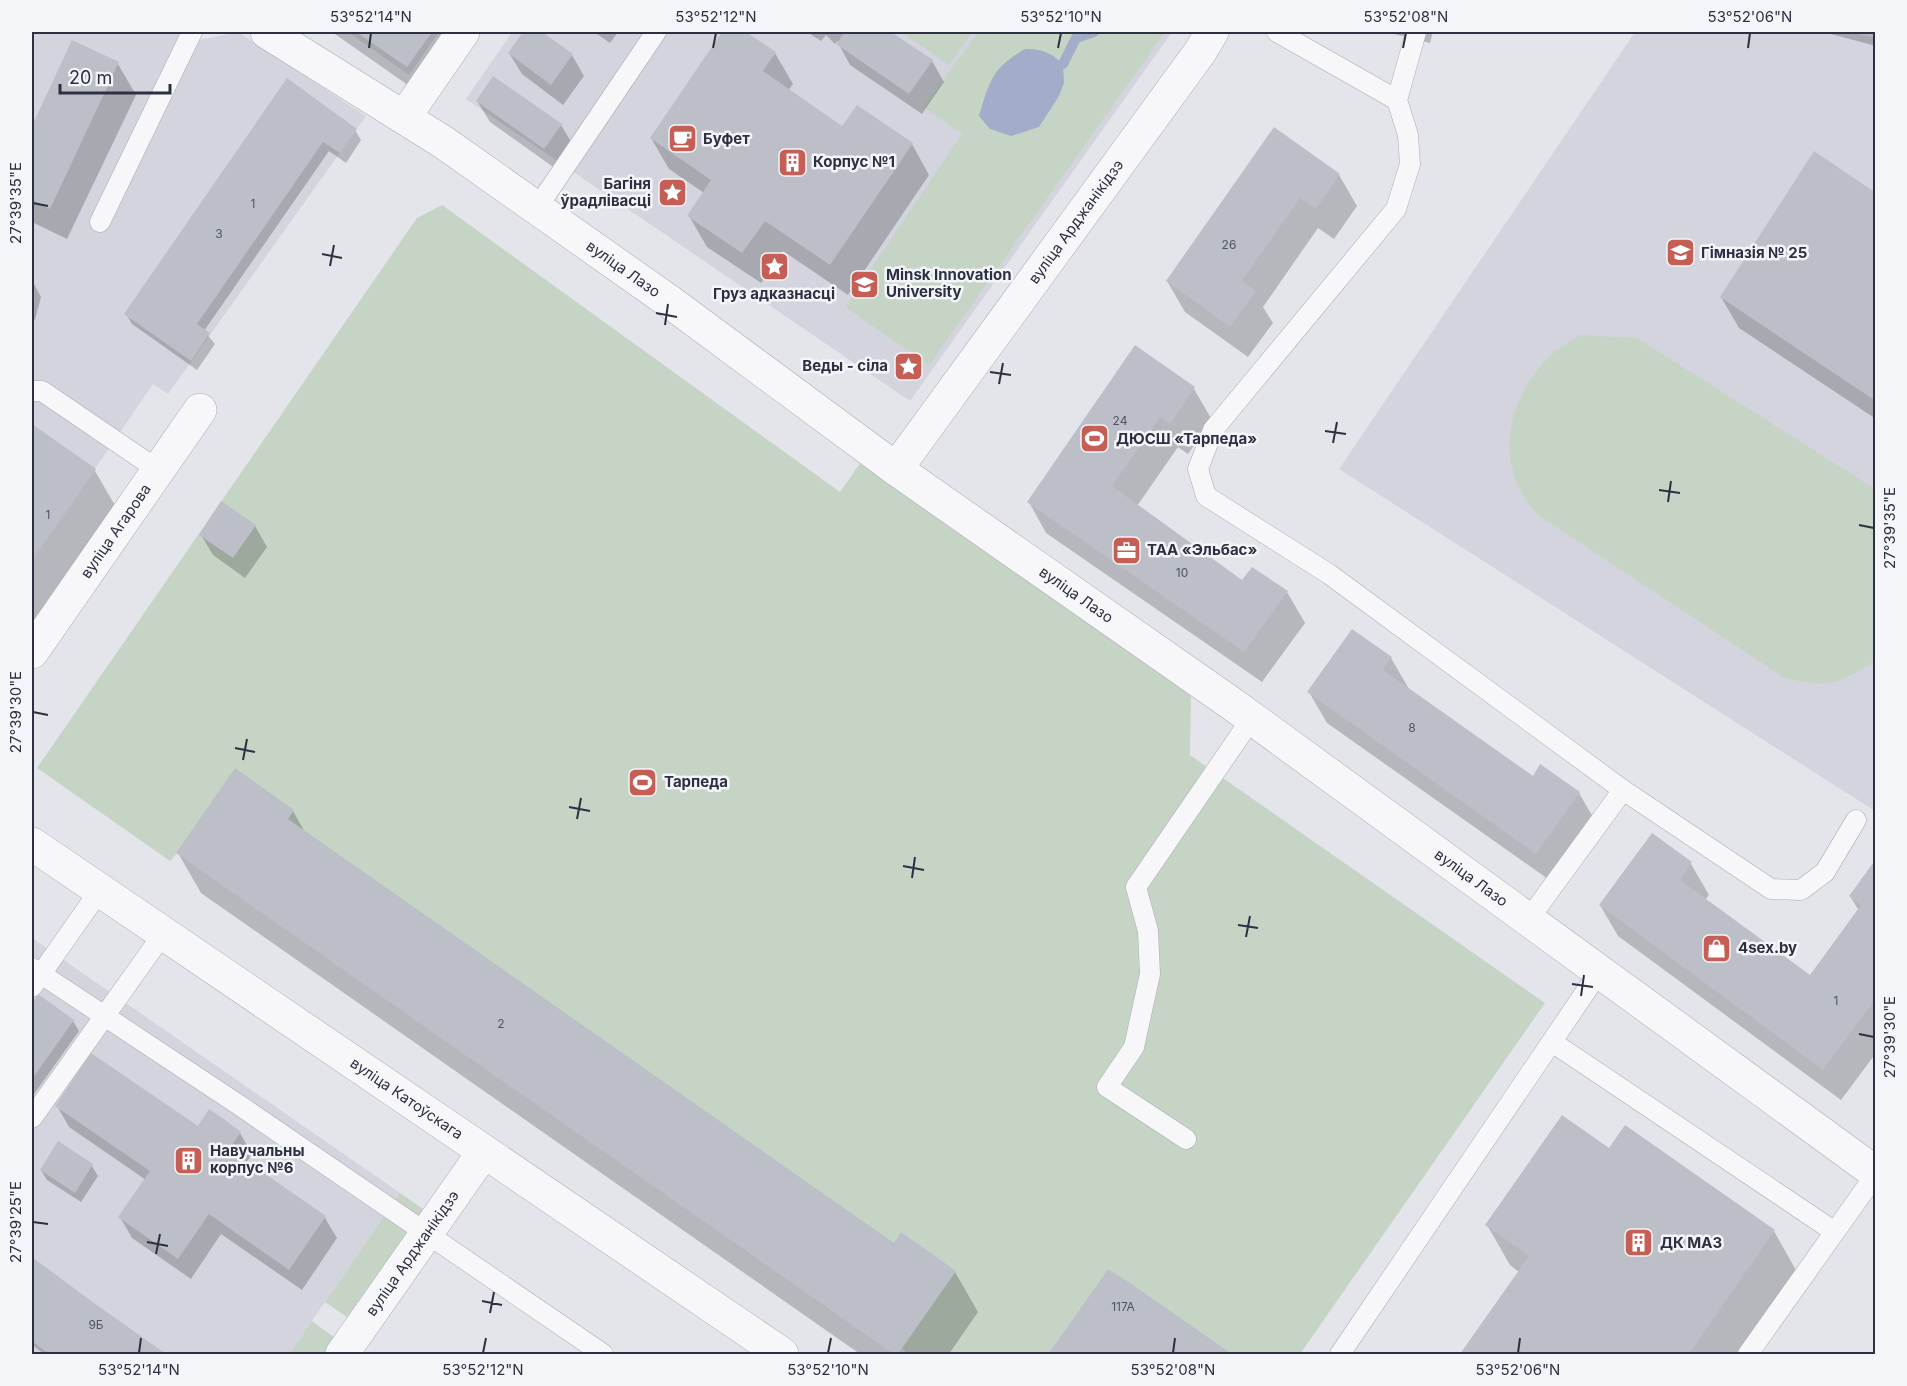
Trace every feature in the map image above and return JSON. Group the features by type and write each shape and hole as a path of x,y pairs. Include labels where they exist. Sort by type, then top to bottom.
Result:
{"street":[{"name":"вуліца Лазо","path":"267,32 405,116 680,309 896,469 1252,718 1875,1174"},
{"path":"405,116 463,32"},
{"name":"вуліца Арджанікідзэ","path":"896,469 1200,52 1212,32"},
{"name":"вуліца Агарова","path":"32,652 200,410"},
{"name":"вуліца Катоўскага","path":"32,844 782,1354"},
{"name":"вуліца Арджанікідзэ","path":"342,1354 483,1152"}],"lane":[{"path":"100,222 192,32"},
{"path":"537,208 656,32"},
{"path":"1277,32 1397,100"},
{"path":"1416,32 1397,100 1408,135 1410,164 1396,209 1213,430 1198,469 1206,496 1329,574 1623,790 1771,889 1801,890 1826,872 1856,820"},
{"path":"32,390 42,391 158,470"},
{"path":"1186,1139 1107,1087 1134,1047 1150,974 1148,931 1136,887 1252,718"},
{"path":"1528,920 1623,790"},
{"path":"100,890 35,976 105,1016 603,1354"},
{"path":"32,1118 163,934"},
{"path":"1340,1354 1599,972"},
{"path":"1552,1042 1835,1232"},
{"path":"1748,1354 1875,1174"}],"shaded area":[{"path":"32,32 198,32 199,40 238,32 366,116 168,394 153,384 32,561"},
{"path":"348,32 439,32 409,75"},
{"name":"Minsk Innovation University","path":"512,32 1172,32 910,401 466,99"},
{"name":"Гімназія № 25","path":"1635,32 1850,32 1875,38 1875,811 1339,469"},
{"path":"32,938 400,1193 289,1354 32,1354"}],"green space":[{"path":"901,32 973,32 949,65"},
{"path":"978,32 1165,32 929,365 845,307 962,134 923,107"},
{"name":"Тарпеда","path":"442,205 840,492 863,459 1191,696 1190,755 1545,1003 1300,1354 1231,1354 1108,1269 1048,1354 909,1354 902,1349 898,1354 893,1354 177,853 170,861 37,768 417,218"},
{"path":"1580,335 1637,338 1875,489 1875,661 1841,680 1832,682 1812,683 1785,678 1538,515 1524,496 1515,476 1510,456 1510,434 1514,414 1534,374 1549,357"},
{"path":"400,1193 423,1209 347,1317 325,1302"},
{"path":"312,1321 335,1338 323,1354 289,1354"}],"water":[{"path":"1025,49 1046,52 1063,64 1064,83 1059,96 1039,127 1011,136 990,129 979,116 994,76 1005,62"}],"building":[{"path":"356,32 432,32 407,67"},
{"path":"523,32 542,32 573,54 551,85 508,53"},
{"name":"Корпус №1","path":"722,32 746,32 776,52 763,71 842,126 857,105 913,143 830,265 765,221 742,253 687,216 711,180 650,138"},
{"path":"845,32 891,32 933,60 909,94 836,44"},
{"path":"72,40 119,62 50,209 32,200 32,126"},
{"path":"493,76 562,124 544,149 476,101"},
{"path":"287,78 357,129 340,153 323,142 197,324 210,333 191,361 124,314"},
{"path":"1274,127 1340,174 1316,209 1300,198 1242,281 1256,291 1230,327 1166,281"},
{"path":"1814,151 1876,193 1876,401 1720,297"},
{"path":"1135,345 1195,387 1170,424 1160,417 1112,486 1242,580 1252,567 1288,591 1244,652 1027,502"},
{"path":"32,424 96,469 32,561"},
{"path":"221,501 256,525 233,558 199,535"},
{"path":"1352,629 1392,657 1383,670 1533,776 1540,764 1580,792 1536,854 1307,692"},
{"path":"235,768 294,810 288,819 894,1243 901,1232 956,1271 898,1354 893,1354 176,853"},
{"path":"1652,833 1692,862 1680,880 1810,975 1861,905 1849,896 1876,859 1876,998 1823,1070 1599,905"},
{"path":"38,994 74,1020 32,1079 32,1004"},
{"name":"Навучальны корпус №6","path":"91,1053 198,1126 209,1109 225,1120 241,1132 229,1149 326,1216 289,1270 209,1214 178,1259 118,1217 150,1171 55,1106"},
{"name":"ДК МАЗ","path":"1562,1115 1609,1148 1625,1125 1775,1230 1689,1354 1460,1354 1529,1256 1485,1225"},
{"path":"58,1141 93,1164 75,1193 40,1170"},
{"path":"32,1257 166,1354 48,1353 32,1341"},
{"path":"1108,1269 1127,1281 1232,1354 1048,1354"}],"waterway":[{"path":"1063,64 1076,38 1094,32"}],"place":[{"name":"Буфет","path":"682,139"},
{"name":"Корпус №1","path":"792,162"},
{"name":"Багіня ўрадлівасці","path":"672,193"},
{"name":"Гімназія № 25","path":"1680,253"},
{"name":"Груз адказнасці","path":"774,267"},
{"name":"Minsk Innovation University","path":"865,284"},
{"name":"Веды - сіла","path":"909,366"},
{"name":"ДЮСШ «Тарпеда»","path":"1095,439"},
{"name":"ТАА «Эльбас»","path":"1126,550"},
{"name":"Тарпеда","path":"643,782"},
{"name":"4sex.by","path":"1717,948"},
{"name":"Навучальны корпус №6","path":"189,1160"},
{"name":"ДК МАЗ","path":"1639,1243"}]}
